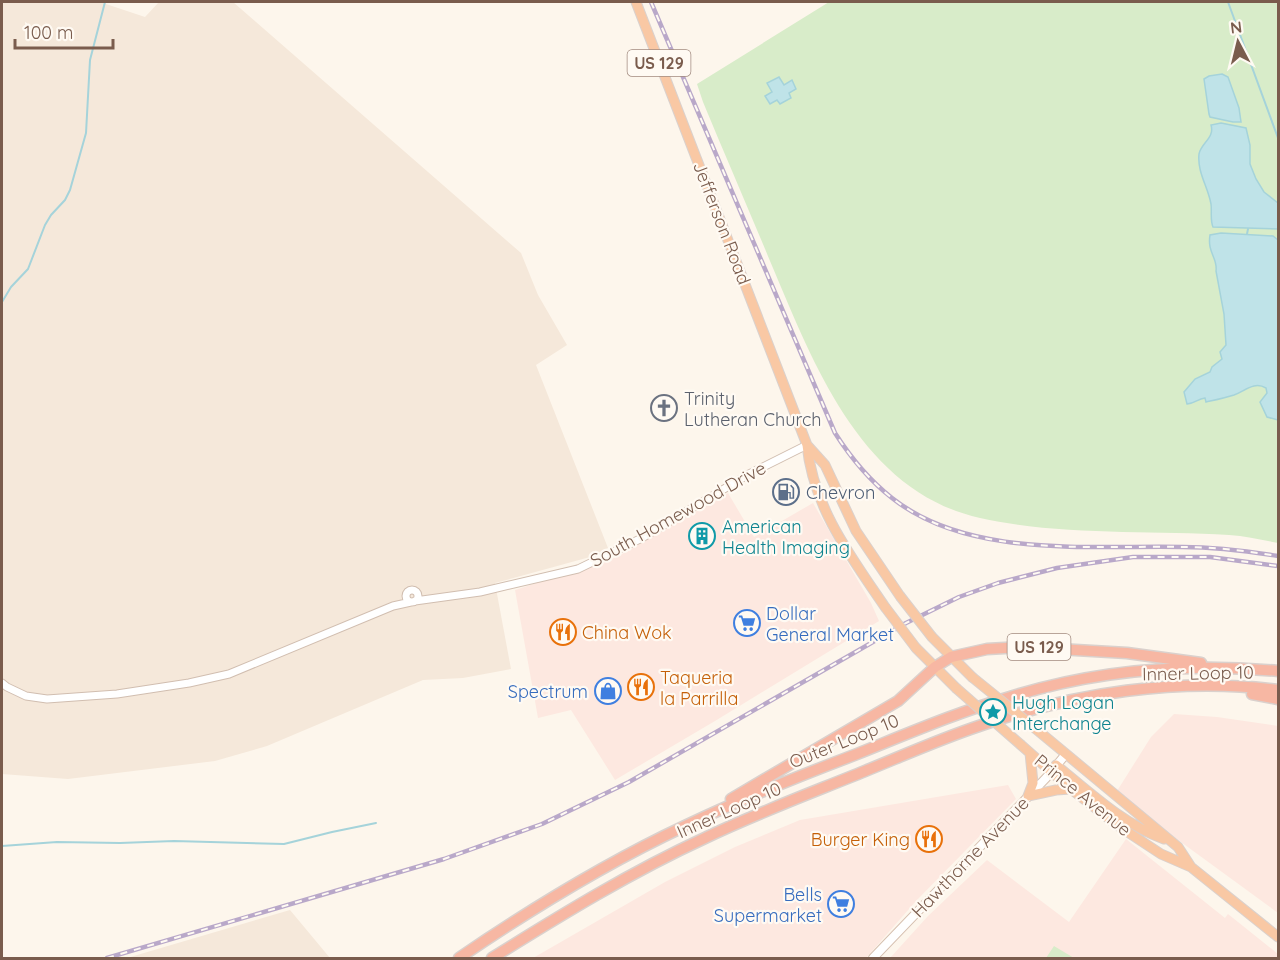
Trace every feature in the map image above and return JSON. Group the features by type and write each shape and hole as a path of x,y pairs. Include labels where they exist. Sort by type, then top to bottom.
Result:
{"highway":[{"name":"Jefferson Road","path":"636,2 807,445 813,478 838,538 916,648 982,712"},
{"name":"Jefferson Road","path":"807,445 825,465 856,531 900,596 951,657 1008,706"},
{"name":"US 129","path":"951,657 1006,647 1044,648 1127,653 1241,668"},
{"path":"686,825 890,707 935,667 951,657"},
{"name":"Outer Loop 10","path":"459,958 557,895 686,825 812,771 1010,696 1070,681 1147,670 1241,668 1278,671"},
{"path":"1186,686 1278,699"},
{"name":"Inner Loop 10","path":"492,958 602,892 704,838 976,727 1028,711 1118,692 1186,686 1278,690"},
{"name":"Prince Avenue","path":"1008,706 1172,842 1191,867"},
{"name":"Prince Avenue","path":"982,712 1030,753 1054,768 1071,789 1141,841 1161,854 1191,867 1278,937"},
{"path":"1028,796 1033,783 1030,753"},
{"path":"1054,768 1152,835 1172,842"},
{"path":"1028,796 1071,789"}],"main road":[{"name":"Hawthorne Avenue","path":"873,958 1066,754"}],"street":[{"name":"South Homewood Drive","path":"411,600 480,592 578,569 642,538 749,474 807,445"},
{"name":"South Homewood Drive","path":"2,683 26,696 47,699 117,694 189,683 229,674 418,597 416,592 440,597"}],"shaded area":[{"path":"2,2 100,2 145,17 159,2 233,2 521,253 538,295 567,345 536,365 608,548 590,557 495,583 511,669 463,678 423,680 267,746 215,761 68,779 2,774"},
{"path":"728,493 754,537 813,503 871,603 879,621 615,780 571,710 538,718 515,590 617,557"},
{"path":"1174,714 1217,717 1278,726 1278,913 1148,818 1117,791 1151,737"},
{"path":"1008,785 1016,799 916,901 866,958 533,958 665,882 735,847 800,820"},
{"path":"1126,839 1225,918 1228,914 1278,954 1278,958 890,958 928,916 987,860 1069,922"},
{"path":"290,910 330,958 127,958"}],"green space":[{"path":"829,2 1278,2 1278,543 1229,535 1042,528 980,518 938,503 903,481 872,451 846,417 804,340 697,84"},
{"path":"1054,946 1074,958 1046,958"}],"water":[{"path":"1222,74 1228,77 1239,108 1241,122 1210,117 1204,79"},
{"path":"779,77 784,85 792,80 796,89 789,93 791,98 780,104 777,100 770,104 765,96 772,92 767,83"},
{"path":"1221,123 1246,128 1250,145 1250,164 1256,179 1264,192 1278,203 1278,229 1213,227 1210,198 1201,173 1199,154 1211,133 1211,125"},
{"path":"1221,233 1273,236 1278,240 1278,420 1267,417 1260,402 1267,393 1266,388 1262,386 1254,386 1220,399 1206,402 1205,398 1187,404 1184,392 1195,379 1210,372 1212,367 1222,359 1220,352 1226,345 1224,314 1216,266 1209,241 1210,235"}],"waterway":[{"path":"2,302 11,287 28,269 45,225 70,190 86,133 90,60 105,2"},
{"path":"1228,2 1278,138"},
{"path":"1247,234 1248,229"},
{"path":"2,846 57,842 174,841 284,844 376,823"}],"railway":[{"path":"651,2 835,433 847,451 876,484 892,498 923,518 957,531 994,540 1071,547 1207,548 1278,556"},
{"path":"107,958 444,859 542,824 629,782 906,623 959,597 998,583 1057,568 1133,557 1210,557 1278,566"}],"place":[{"name":"Trinity Lutheran Church","path":"664,408"},
{"name":"Chevron","path":"786,492"},
{"name":"American Health Imaging","path":"702,536"},
{"name":"Dollar General Market","path":"747,623"},
{"name":"China Wok","path":"563,632"},
{"name":"Taqueria la Parrilla","path":"641,687"},
{"name":"Spectrum","path":"608,691"},
{"name":"Hugh Logan Interchange","path":"993,712"},
{"name":"Burger King","path":"929,839"},
{"name":"Bells Supermarket","path":"841,904"}]}
